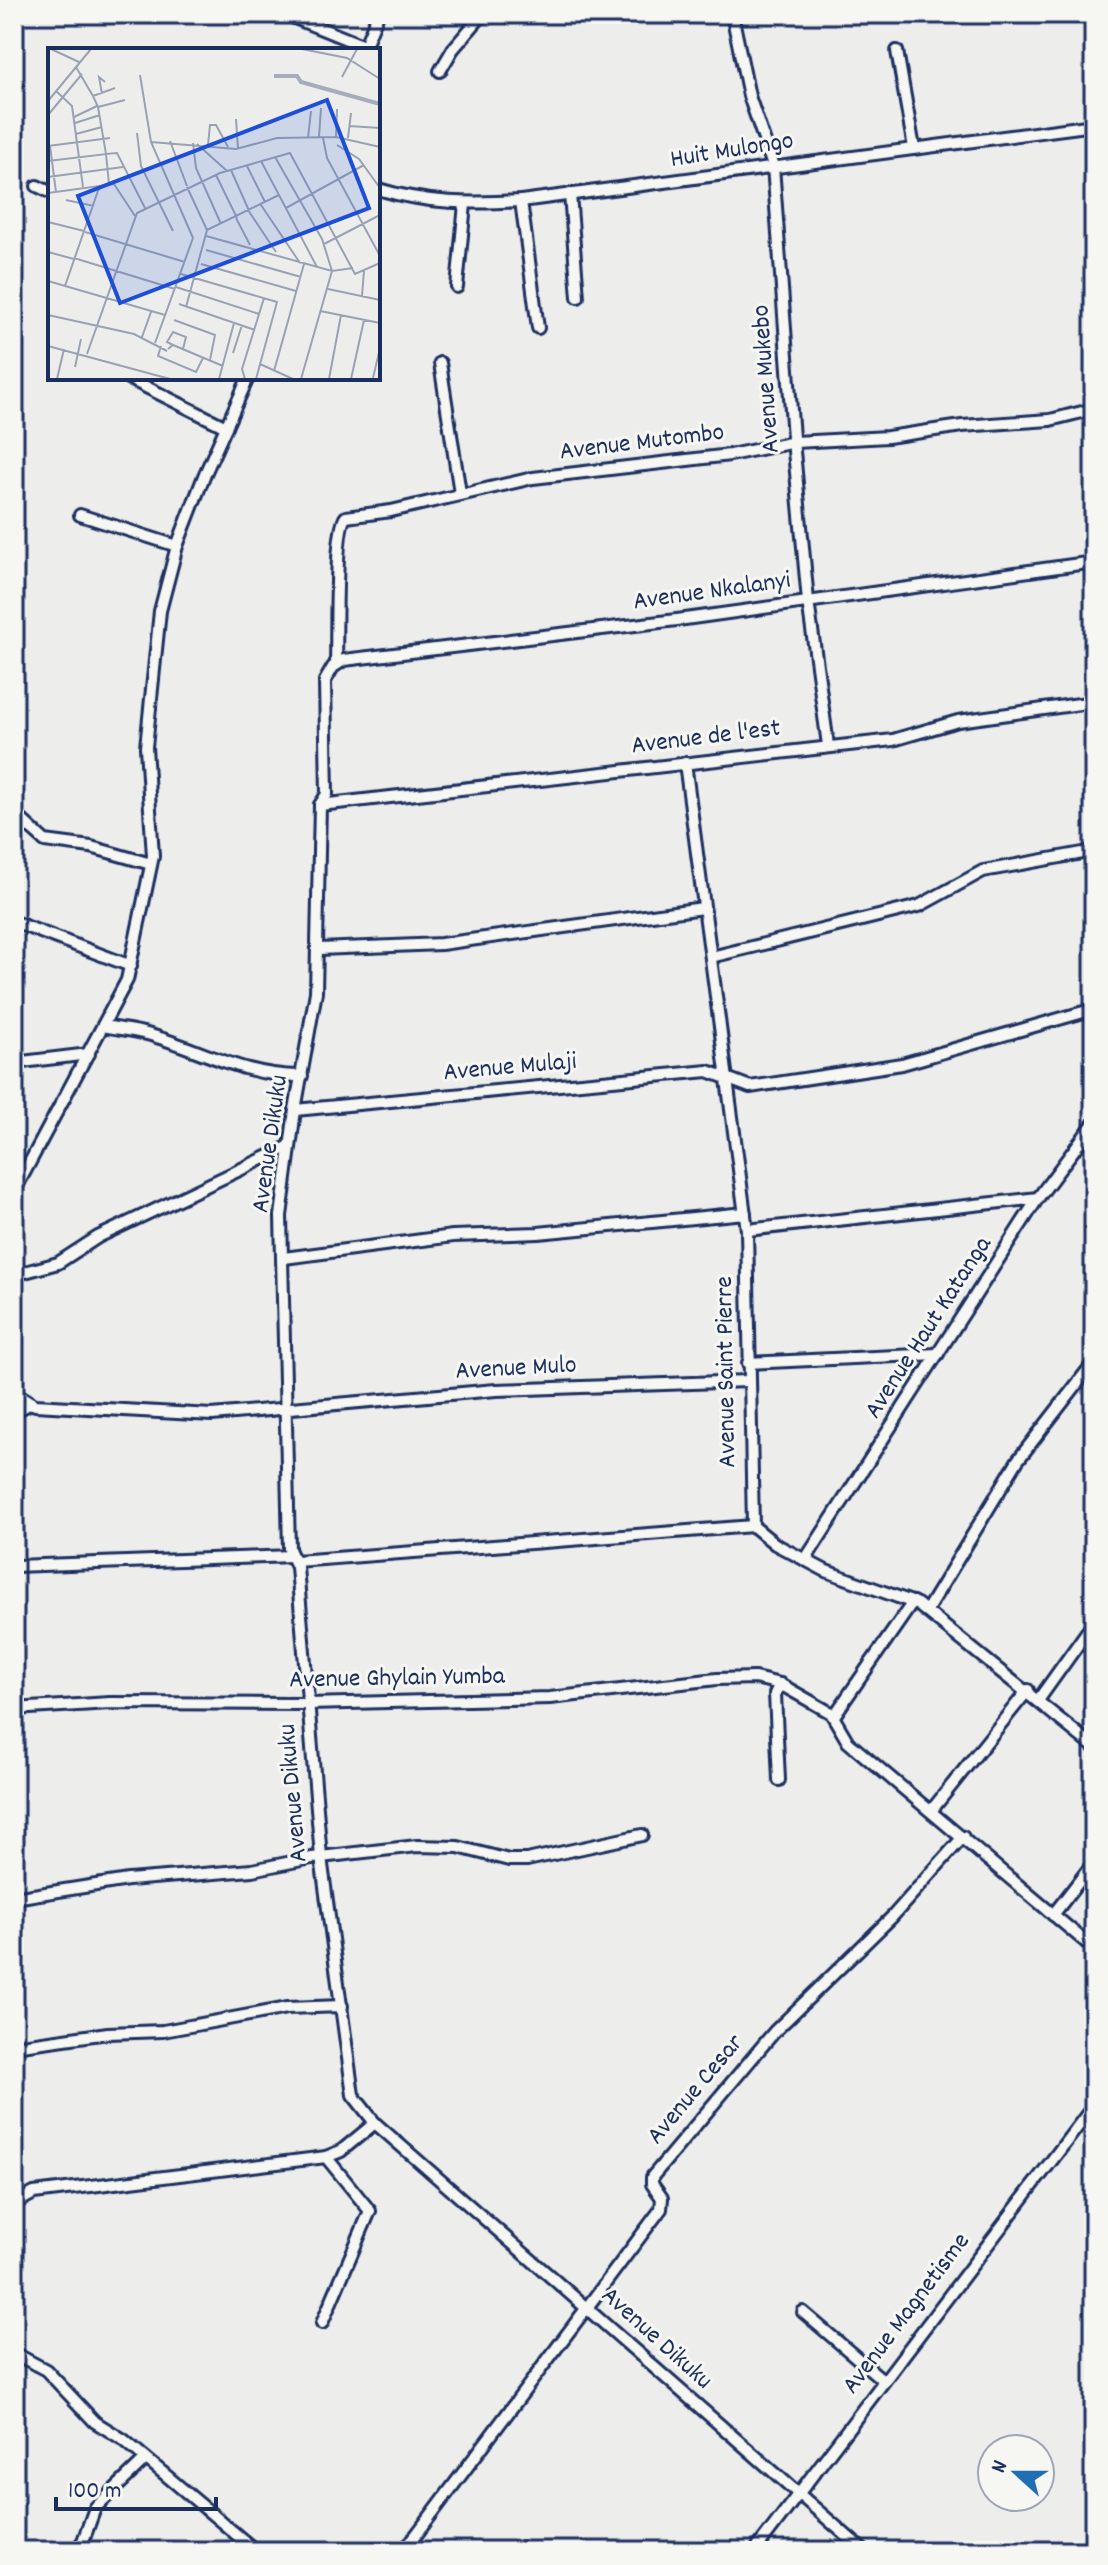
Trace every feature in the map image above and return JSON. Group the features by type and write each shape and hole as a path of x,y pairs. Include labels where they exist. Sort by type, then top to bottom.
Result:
{"street":[{"path":"285,14 364,48 378,14"},
{"path":"440,71 453,49 483,14"},
{"name":"Avenue Mukebo","path":"732,14 749,96 773,166 808,601 828,745"},
{"path":"897,51 914,148"},
{"name":"Huit Mulongo","path":"380,190 418,200 465,204 521,201 613,192 773,166 1094,125"},
{"path":"37,186 48,191"},
{"path":"570,194 578,297"},
{"path":"521,201 538,328"},
{"path":"457,287 465,204"},
{"path":"440,363 460,493"},
{"path":"132,380 226,427"},
{"path":"14,1192 125,987 151,864 146,747 160,611 177,546 247,380"},
{"name":"Avenue Mutombo","path":"336,665 337,546 342,520 533,478 730,455 795,442 888,437 962,426 1050,420 1094,409"},
{"path":"80,515 177,546"},
{"name":"Avenue Nkalanyi","path":"336,665 347,660 1094,562"},
{"name":"Avenue Dikuku","path":"336,665 325,681 327,794 320,805 319,949 315,1004 295,1110 281,1216 294,1559 321,1857 353,2095 375,2123 588,2306 864,2551"},
{"name":"Avenue de l'est","path":"320,805 893,740 958,721 1094,702"},
{"name":"Avenue Saint Pierre","path":"685,763 747,1230 753,1526"},
{"path":"14,813 45,841 91,847 151,864"},
{"path":"711,957 919,906 983,871 1094,851"},
{"path":"319,949 441,944 703,908"},
{"path":"14,922 131,966"},
{"name":"Avenue Mulaji","path":"295,1110 708,1071 750,1087 916,1062 1094,1009"},
{"path":"104,1026 146,1033 237,1068 265,1075 302,1076"},
{"path":"14,1063 89,1054"},
{"name":"Avenue Haut Katanga","path":"805,1560 1038,1198 1094,1123"},
{"path":"14,1275 58,1263 98,1237 290,1146"},
{"path":"747,1230 1038,1198"},
{"path":"284,1258 453,1236 538,1233 745,1213"},
{"path":"748,1363 938,1354"},
{"path":"927,1610 1012,1470 1094,1362"},
{"name":"Avenue Mulo","path":"29,1404 156,1414 287,1410 496,1390 748,1381"},
{"path":"14,1392 29,1404 14,1412"},
{"path":"14,1566 294,1559 753,1526 775,1544 805,1560 927,1610 1094,1747"},
{"path":"834,1716 913,1602"},
{"path":"1039,1699 1094,1622"},
{"name":"Avenue Ghylain Yumba","path":"14,1709 110,1703 308,1704 550,1698 717,1679 755,1678 780,1684"},
{"path":"779,1780 775,1694 780,1684 834,1716 848,1742 1094,1949"},
{"path":"931,1811 1028,1690"},
{"path":"14,1898 128,1880 266,1868 321,1857 437,1845 518,1861 642,1835"},
{"name":"Avenue Cesar","path":"404,2551 661,2209 662,2198 652,2184 652,2177 775,2031 892,1917 963,1837"},
{"path":"1053,1915 1094,1862"},
{"path":"14,2046 108,2033 163,2031 287,2008 342,2006"},
{"name":"Avenue Magnetisme","path":"755,2551 1094,2105"},
{"path":"14,2204 34,2193 326,2157 341,2151 375,2123"},
{"path":"322,2323 370,2211 326,2157"},
{"path":"803,2312 884,2381"},
{"path":"14,2353 36,2362 95,2422 146,2459 256,2551"},
{"path":"75,2551 83,2541 95,2508 146,2459"}]}
